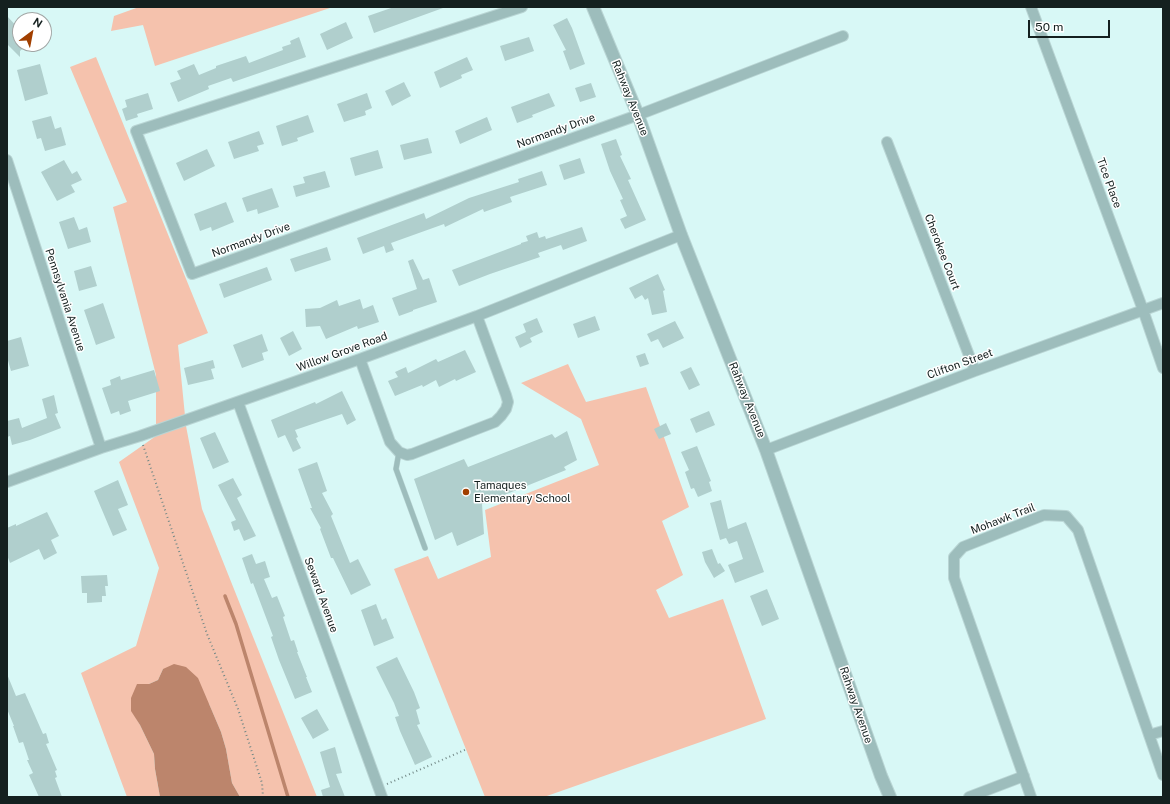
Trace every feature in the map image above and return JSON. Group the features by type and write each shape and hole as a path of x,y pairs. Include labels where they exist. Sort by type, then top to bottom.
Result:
{"street":[{"name":"Normandy Drive","path":"522,7 136,131 192,274 638,115 843,36"},
{"name":"Rahway Avenue","path":"593,7 638,115 681,234 766,450 890,797"},
{"name":"Tice Place","path":"1031,7 1163,368"},
{"name":"Cherokee Court","path":"887,142 975,372"},
{"name":"Pennsylvania Avenue","path":"7,160 101,448"},
{"name":"Willow Grove Road","path":"7,482 360,359 477,316 681,234"},
{"name":"Clifton Street","path":"766,450 1163,303"},
{"path":"360,359 390,442 399,452 407,455 412,454 495,422 506,409 508,402 501,378 477,316"},
{"name":"Seward Avenue","path":"238,402 380,794"},
{"name":"Mohawk Trail","path":"1031,797 954,578 954,556 963,547 1044,516 1066,516 1078,530 1163,775"},
{"path":"1149,735 1163,731"},
{"path":"969,797 1024,776"},
{"path":"380,794 389,797"}],"lane":[{"path":"399,452 396,469 425,548"}],"path":[{"path":"140,436 207,634 238,709 262,784 263,797"},
{"path":"380,794 467,749"}],"shaded area":[{"path":"139,7 333,7 155,66 143,25 111,31 114,16"},
{"path":"96,57 208,333 178,345 186,426 202,509 317,797 240,797 232,783 226,749 221,732 209,704 163,669 158,680 149,684 137,685 132,711 154,754 160,797 127,797 81,673 136,646 159,568 119,462 156,436 156,375 113,207 127,202 70,67"},
{"path":"568,364 586,402 646,387 689,507 662,521 683,575 656,590 669,618 723,599 766,719 544,797 485,797 394,569 428,556 438,579 491,557 485,510 599,465 581,419 521,383"},
{"path":"174,664 186,667 198,678 221,732 226,749 232,783 240,797 160,797 154,754 140,725 131,711 131,698 137,684 149,684 158,680 163,669"}],"building":[{"path":"394,7 443,8 374,33 368,16"},
{"path":"7,16 12,21 12,49 7,44"},
{"path":"567,18 585,64 570,70 563,51 566,50 553,25"},
{"path":"346,22 353,38 327,50 320,34"},
{"path":"299,37 306,57 233,82 231,78 208,86 209,89 178,102 170,83 181,79 177,71 194,64 199,75 216,68 216,66 246,56 249,63 283,50 282,47 291,44 290,41"},
{"path":"529,37 534,51 505,61 500,46"},
{"path":"15,52 20,52 20,57"},
{"path":"467,57 473,70 461,75 462,78 440,88 434,72"},
{"path":"40,64 48,94 25,101 17,70"},
{"path":"404,82 411,96 392,106 385,91"},
{"path":"591,83 596,97 580,102 575,88"},
{"path":"148,93 153,109 137,114 138,117 126,121 122,109 127,107 125,100"},
{"path":"367,93 372,108 365,111 366,115 344,122 337,104"},
{"path":"549,93 555,106 517,123 511,107"},
{"path":"308,115 314,132 297,138 298,141 282,146 276,126"},
{"path":"51,116 55,129 61,127 66,145 45,151 41,138 37,139 32,121"},
{"path":"487,117 492,130 460,144 455,131"},
{"path":"259,131 264,144 257,146 259,151 234,159 228,142"},
{"path":"428,138 432,153 404,160 400,145"},
{"path":"616,139 622,155 620,156 631,179 628,180 646,220 625,229 620,219 627,216 620,200 623,199 610,171 601,144"},
{"path":"207,149 215,166 184,181 176,163"},
{"path":"378,150 383,168 355,176 350,158"},
{"path":"580,158 585,173 564,180 559,165"},
{"path":"64,160 72,174 77,171 82,180 71,185 75,192 57,201 41,172"},
{"path":"325,171 330,187 296,197 293,186 305,183 303,177"},
{"path":"542,171 547,185 510,197 512,202 484,212 483,209 445,227 444,224 391,243 394,250 386,253 384,246 363,254 357,238 424,213 426,219 469,198 519,182 518,179"},
{"path":"272,188 279,207 258,214 257,209 247,212 242,198"},
{"path":"226,202 234,222 212,231 211,227 200,231 194,214"},
{"path":"74,217 79,230 87,227 91,242 68,249 59,222"},
{"path":"582,227 587,241 563,250 561,245 538,253 540,257 459,286 452,270 528,241 526,236 537,232 539,238 545,236 546,239"},
{"path":"327,247 331,260 295,272 290,259"},
{"path":"413,259 423,280 429,278 437,302 399,316 392,298 417,289 408,261"},
{"path":"91,266 97,286 79,291 74,271"},
{"path":"267,267 272,280 224,298 219,284"},
{"path":"658,274 665,290 663,291 667,312 652,315 648,298 645,300 642,295 635,299 629,288"},
{"path":"360,299 363,309 373,305 379,322 358,329 357,326 326,339 320,326 306,327 305,309 320,308 337,300 339,306"},
{"path":"103,303 115,338 96,345 84,310"},
{"path":"595,316 600,330 578,338 573,324"},
{"path":"537,318 543,332 530,338 532,342 520,348 515,337 526,332 523,324"},
{"path":"675,321 684,338 663,348 658,339 651,342 647,334"},
{"path":"293,331 302,349 289,356 280,338"},
{"path":"262,334 268,351 262,353 264,360 242,368 233,345"},
{"path":"21,337 29,366 11,371 7,357 7,341"},
{"path":"465,350 476,372 456,381 455,379 439,387 436,380 423,387 422,385 395,396 388,381 398,377 395,372 406,367 408,373 436,359 438,362"},
{"path":"645,353 649,364 640,367 636,356"},
{"path":"213,360 215,368 211,369 214,379 188,385 184,368"},
{"path":"691,367 700,385 689,390 680,372"},
{"path":"154,370 160,391 128,401 131,411 120,415 119,411 111,414 102,388 111,385 110,380 120,376 121,380"},
{"path":"342,391 356,420 347,425 342,414 295,430 298,437 296,438 301,448 293,452 285,435 278,438 271,420 315,402 316,404"},
{"path":"54,395 58,413 55,414 61,428 12,445 10,436 7,437 7,421 19,418 22,428 47,418 42,399"},
{"path":"709,411 715,425 696,433 690,419"},
{"path":"666,423 671,434 659,439 654,429"},
{"name":"Tamaques Elementary School","path":"567,431 577,460 564,467 566,470 482,504 484,534 457,546 452,532 435,540 414,479 464,459 468,467 552,434 555,438"},
{"path":"215,432 229,462 213,469 200,438"},
{"path":"697,446 711,481 709,482 712,491 698,497 694,488 691,489 685,472 689,470 681,452"},
{"path":"317,462 327,491 322,493 333,514 331,516 350,563 358,559 371,585 351,595 333,558 331,558 320,529 321,528 310,508 312,508 298,469"},
{"path":"233,478 242,495 237,498 256,536 244,541 239,529 234,531 231,522 236,520 218,485"},
{"path":"118,480 128,505 118,509 127,530 113,536 94,491"},
{"path":"721,500 728,529 746,522 764,572 735,583 728,565 743,559 737,541 729,544 726,538 720,540 710,503"},
{"path":"47,512 59,536 51,540 57,553 44,560 39,549 10,563 7,555 7,528 16,524 16,526"},
{"path":"712,549 718,564 720,563 725,571 714,578 705,562 702,552"},
{"path":"252,554 256,564 265,561 270,577 264,579 272,598 277,596 285,616 283,617 291,641 294,640 312,692 295,699 279,660 271,637 273,636 253,583 251,584 242,558"},
{"path":"107,575 108,586 105,586 106,596 102,596 102,602 87,603 87,593 82,593 81,576"},
{"path":"767,589 779,619 762,626 750,596"},
{"path":"376,604 382,620 386,618 394,638 374,646 361,610"},
{"path":"397,657 420,708 416,710 420,724 417,725 432,757 415,765 395,717 399,716 394,703 376,667"},
{"path":"7,674 16,696 25,693 43,734 46,733 49,743 46,744 57,770 55,771 57,777 55,778 62,797 39,797 29,775 33,773 27,760 29,760 23,742 19,743 7,709"},
{"path":"317,709 329,730 313,739 301,718"},
{"path":"335,747 342,773 336,774 345,797 323,797 321,790 330,787 320,752"}],"waterway":[{"path":"225,596 236,624 288,797"}],"place":[{"name":"Tamaques Elementary School","path":"466,492"}]}
